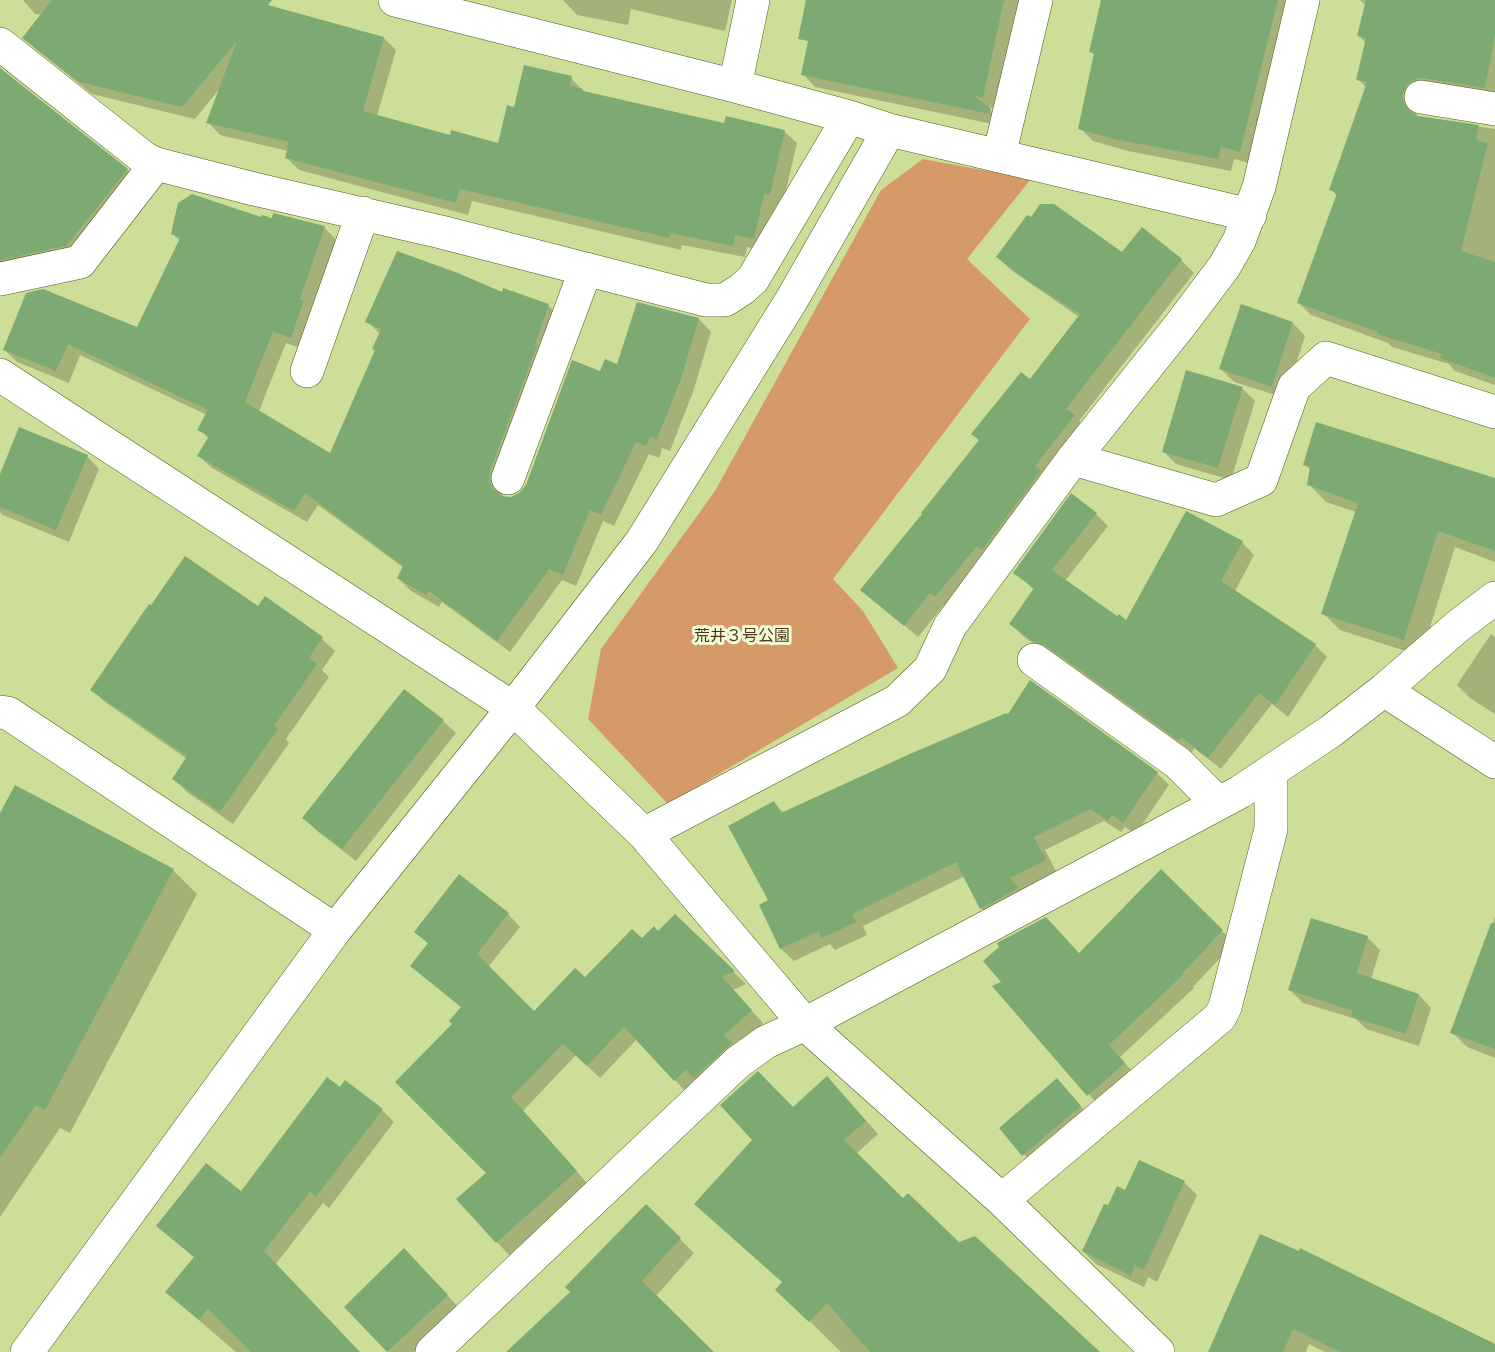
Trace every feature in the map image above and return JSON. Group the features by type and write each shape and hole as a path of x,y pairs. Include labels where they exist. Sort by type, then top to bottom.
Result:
{"street":[{"path":"395,0 735,86 889,130 1250,215"},
{"path":"735,86 753,0"},
{"path":"999,156 1036,0"},
{"path":"644,834 897,701 930,669 950,626 1073,459 1224,267 1239,241 1259,187 1303,0"},
{"path":"0,44 144,158 156,164 363,213 706,300 725,300 753,279 849,117"},
{"path":"1421,97 1495,109"},
{"path":"27,1352 335,930 513,708 642,541 791,301 889,130"},
{"path":"0,279 80,262 156,164"},
{"path":"308,371 363,213"},
{"path":"508,478 586,269"},
{"path":"1073,459 1216,501 1261,480 1294,387 1326,358 1495,412"},
{"path":"0,375 513,708 644,834 805,1024 1002,1200 1158,1352"},
{"path":"432,1352 738,1062 766,1042 805,1024 1218,803 1271,772 1331,731 1384,690 1458,626 1495,598"},
{"path":"1034,660 1178,763 1218,803"},
{"path":"1384,690 1495,762"},
{"path":"0,712 8,713 335,930"},
{"path":"1002,1200 1220,1017 1225,1007 1271,829 1271,772"}],"green space":[{"name":"荒井３号公園","path":"923,159 1031,179 967,259 1030,319 833,579 863,611 898,668 668,804 588,719 601,649 715,491 881,190"}],"building":[{"path":"52,0 272,0 268,5 384,37 363,111 450,135 451,130 498,143 507,105 514,107 524,65 572,76 570,86 583,89 583,91 724,123 726,116 785,130 770,195 764,194 754,239 735,235 733,246 670,233 669,238 460,189 456,203 285,158 289,142 206,123 237,41 182,107 79,82 22,38"},
{"path":"806,0 1004,0 983,98 973,95 991,109 990,114 801,75 808,41 798,39"},
{"path":"1101,0 1278,0 1240,152 1221,147 1218,159 1114,139 1078,129 1094,53 1089,52"},
{"path":"1366,0 1495,0 1495,35 1485,88 1423,78 1415,79 1407,85 1402,95 1404,104 1410,112 1418,116 1479,125 1476,140 1488,143 1461,251 1495,262 1495,378 1440,358 1442,354 1377,334 1378,332 1297,303 1337,193 1329,190 1367,82 1356,80 1366,38 1357,36"},
{"path":"0,68 128,169 66,246 0,260"},
{"path":"192,194 261,217 262,215 272,218 273,213 325,226 300,299 304,300 291,338 273,332 245,402 330,453 375,350 372,349 381,329 365,322 397,251 502,292 503,288 549,304 535,345 537,346 490,471 489,481 493,489 502,496 511,497 519,493 526,485 572,360 600,371 605,359 617,364 637,302 699,318 681,379 657,439 650,437 646,446 636,442 601,515 590,510 563,575 549,569 497,641 429,591 426,595 397,578 403,566 305,493 294,511 197,456 209,436 197,430 208,410 68,344 56,371 3,350 26,293 43,289 137,327 180,238 171,234 178,203"},
{"path":"1040,204 1054,204 1122,252 1142,227 1182,259 1066,409 1075,415 1035,466 1041,471 982,550 977,546 935,597 930,593 904,626 860,590 979,440 971,434 1021,372 1030,379 1080,314 1031,283 996,257 1027,215 1031,217"},
{"path":"1241,304 1293,322 1272,387 1219,369"},
{"path":"1186,370 1243,387 1218,468 1162,452"},
{"path":"1316,422 1495,478 1495,551 1438,531 1404,640 1321,614 1358,503 1307,485 1310,467 1303,465"},
{"path":"19,427 88,455 56,530 0,507 0,474"},
{"path":"1071,493 1097,513 1052,570 1117,616 1119,614 1126,620 1186,511 1243,541 1221,581 1316,644 1275,705 1259,693 1208,758 1181,737 1179,741 1045,645 1034,642 1009,624 1034,588 1013,573"},
{"path":"185,556 258,606 265,596 323,637 309,658 317,664 274,726 278,729 220,812 172,779 187,756 90,690"},
{"path":"1030,680 1158,772 1123,823 1112,815 1108,821 1091,809 1034,837 1046,860 1010,878 1019,888 980,909 956,862 852,914 856,922 822,938 819,931 780,949 759,905 768,900 728,826 774,801 781,813 912,753 1008,714"},
{"path":"404,689 444,720 342,849 302,818"},
{"path":"15,785 174,869 45,1110 36,1105 0,1158 0,813"},
{"path":"1161,869 1223,930 1183,975 1109,1045 1125,1063 1087,1096 992,986 1001,982 983,961 999,947 997,943 1046,917 1079,953"},
{"path":"459,874 509,913 477,954 534,1011 575,968 585,977 632,929 642,938 654,926 658,931 675,914 735,971 722,977 752,1010 724,1035 732,1043 694,1078 686,1070 674,1081 624,1027 587,1066 563,1044 511,1097 577,1171 496,1243 456,1199 486,1173 395,1082 452,1024 449,1021 461,1007 410,966 428,943 414,932"},
{"path":"1311,918 1368,936 1357,973 1419,994 1406,1034 1351,1017 1353,1011 1288,990"},
{"path":"1491,923 1495,924 1495,1049 1450,1033"},
{"path":"758,1071 793,1107 827,1076 866,1121 844,1140 903,1198 908,1193 959,1242 975,1236 1100,1352 870,1352 827,1303 809,1322 775,1290 782,1282 694,1204 752,1140 720,1105"},
{"path":"327,1077 340,1087 345,1080 383,1109 316,1197 310,1192 264,1251 360,1352 251,1352 208,1309 199,1320 165,1292 194,1257 156,1226 206,1163 241,1191"},
{"path":"1057,1078 1081,1106 1022,1156 999,1128"},
{"path":"1139,1160 1185,1181 1144,1270 1135,1266 1131,1276 1082,1251 1104,1204 1108,1205 1117,1186 1125,1190"},
{"path":"646,1204 681,1238 642,1281 714,1352 506,1352 570,1292 565,1287"},
{"path":"1260,1234 1299,1251 1300,1248 1495,1344 1495,1352 1340,1352 1293,1329 1283,1352 1208,1352"},
{"path":"404,1248 448,1295 387,1352 344,1307"}]}
